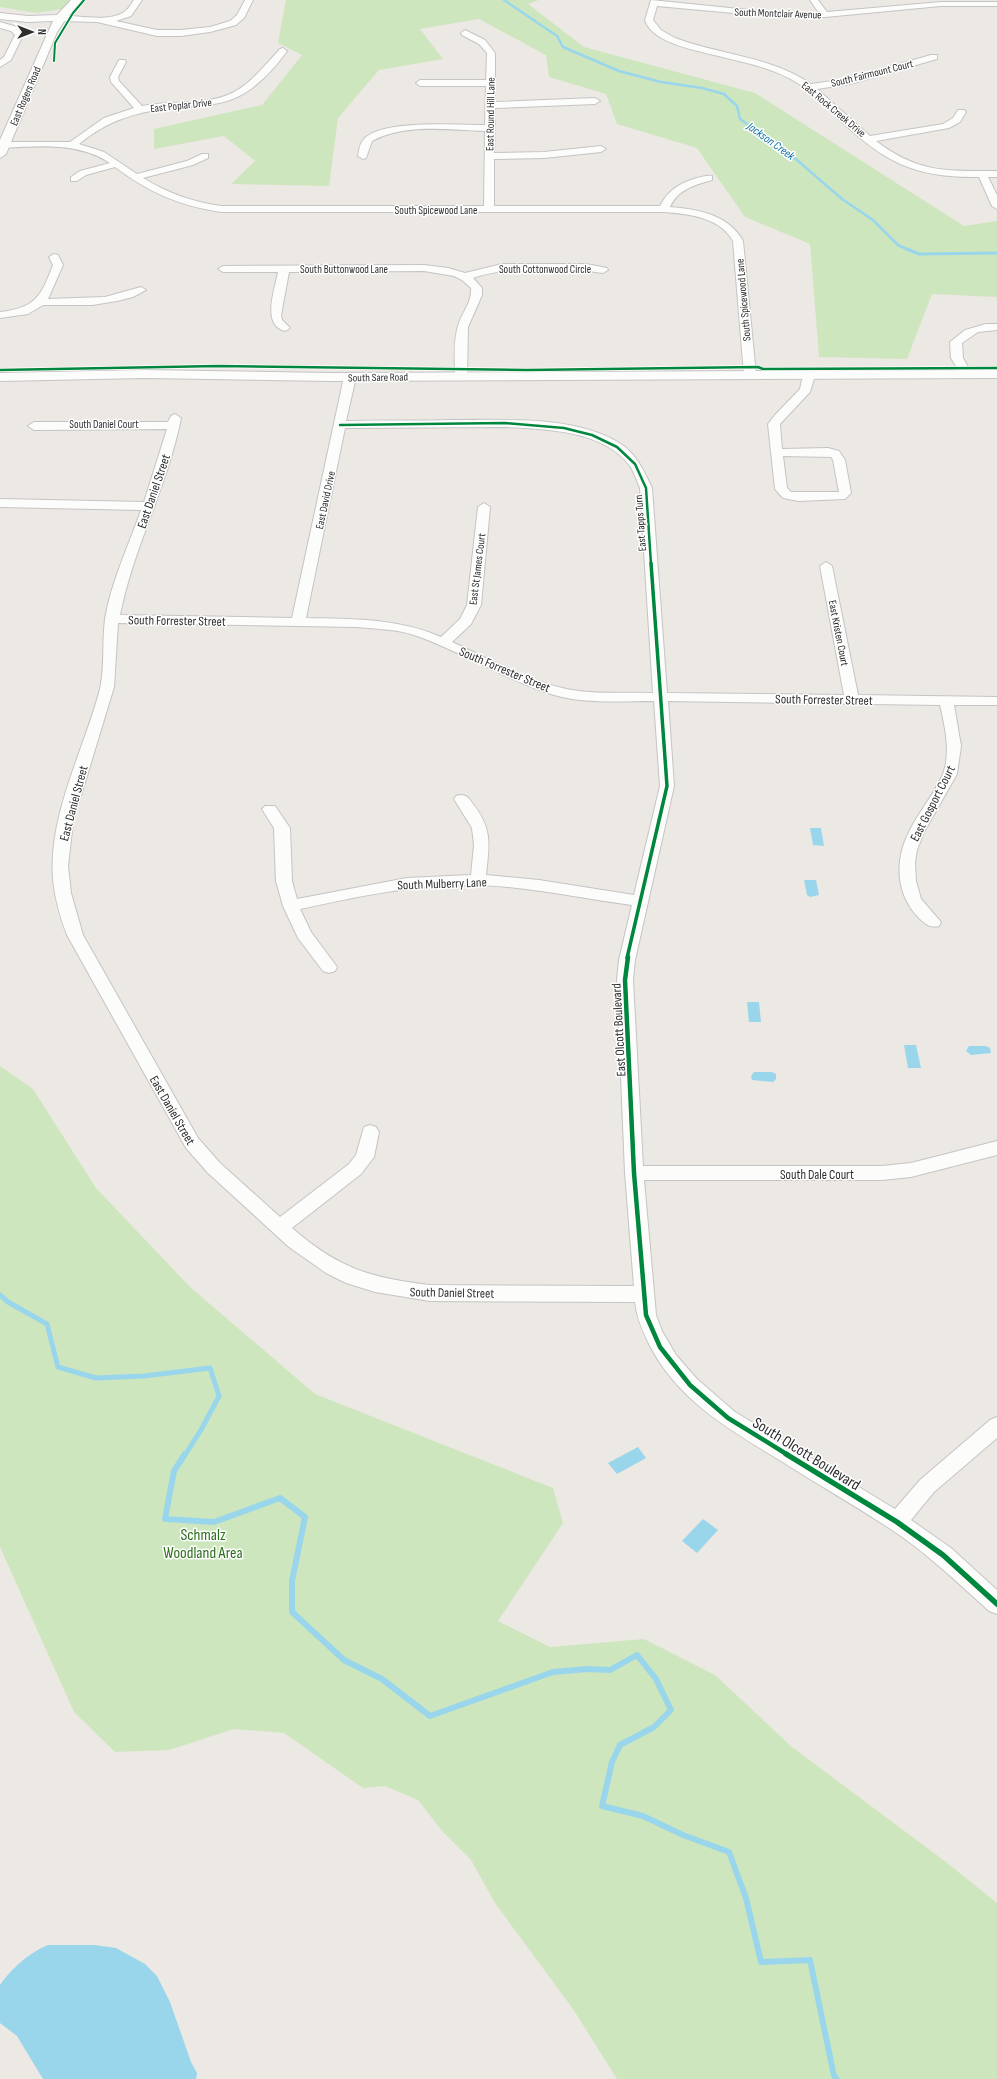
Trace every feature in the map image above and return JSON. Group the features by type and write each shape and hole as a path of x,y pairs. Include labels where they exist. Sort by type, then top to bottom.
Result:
{"main road":[{"name":"East Rogers Road","path":"2,149 52,32 60,18 77,0"},
{"path":"0,16 28,19 60,18"},
{"name":"South Sare Road","path":"0,377 195,374 350,377 461,377 997,374"}],"street":[{"path":"128,14 138,0"},
{"path":"60,18 108,21 157,33 198,31 233,23 241,16 248,0"},
{"path":"814,0 825,15"},
{"name":"South Montclair Avenue","path":"654,1 763,15 825,15 920,2 997,4"},
{"name":"East Rock Creek Drive","path":"654,1 649,17 650,24 659,32 687,45 764,65 788,74 811,87 846,120 884,152 915,168 953,174 997,174"},
{"path":"108,21 128,14 140,17"},
{"path":"0,25 14,29 19,35 8,58 0,64"},
{"name":"East Round Hill Lane","path":"465,33 476,38 489,49 491,57 489,209"},
{"name":"East Poplar Drive","path":"71,146 91,128 103,121 140,109 210,102 232,96 244,89 283,51"},
{"name":"South Fairmount Court","path":"811,87 847,82 934,57"},
{"path":"122,62 114,77 115,82 140,109"},
{"path":"420,83 491,83"},
{"path":"490,105 549,104 595,101"},
{"path":"869,139 946,126 957,120 961,112"},
{"path":"363,156 364,146 369,138 389,131 404,128 490,128"},
{"name":"South Spicewood Lane","path":"2,149 71,146 97,152 160,194 176,200 221,209 664,209 686,211 712,218 729,228 737,237 750,375"},
{"path":"489,156 544,155 601,149"},
{"path":"136,178 190,163 205,156"},
{"path":"74,179 83,173 117,164"},
{"path":"982,174 997,206"},
{"path":"664,209 667,201 675,190 684,185 709,178"},
{"path":"0,315 26,311 41,302 46,296 58,265 54,257"},
{"name":"South Cottonwood Circle","path":"464,277 484,270 502,267 586,267 603,270"},
{"name":"South Buttonwood Lane","path":"224,269 424,268 448,271 464,277"},
{"path":"284,269 276,316 278,321 285,328"},
{"path":"461,377 464,326 477,295 475,286 464,277"},
{"path":"41,302 112,300 126,297 141,290"},
{"path":"966,374 957,358 956,342 961,336 969,332 982,328 997,327"},
{"path":"776,453 828,452 835,454 838,460 845,493 841,496 831,497 798,497 786,495 781,489 776,453 774,424 806,390 809,375"},
{"name":"East David Drive","path":"298,622 350,377"},
{"name":"South Daniel Court","path":"34,426 174,422"},
{"name":"East Daniel Street","path":"174,422 149,506 117,595 112,619 108,687 65,822 61,844 60,867 65,910 84,952 192,1144 206,1161 279,1228"},
{"name":"East Tapps Turn","path":"340,424 542,425 592,436 628,457 644,477 646,488 662,697"},
{"path":"0,504 149,506"},
{"name":"East St James Court","path":"443,643 466,621 474,605 484,507"},
{"name":"East Kristen Court","path":"826,566 852,700"},
{"name":"South Forrester Street","path":"112,619 384,625 421,634 550,690 590,696 997,701"},
{"name":"East Olcott Boulevard","path":"643,1294 634,1173 625,980 627,960 667,786 662,697"},
{"name":"East Gosport Court","path":"933,922 917,907 912,899 908,875 908,860 912,842 950,774 953,761 954,739 946,701"},
{"path":"461,799 477,819 482,833 478,880"},
{"path":"270,809 282,828 284,876 291,906 304,934 329,967"},
{"name":"South Mulberry Lane","path":"291,906 389,886 433,881 478,880 641,901"},
{"path":"279,1228 355,1169 365,1157 370,1132"},
{"name":"South Dale Court","path":"634,1173 882,1174 911,1170 997,1148"},
{"name":"South Daniel Street","path":"279,1228 313,1257 344,1275 371,1284 400,1290 430,1293 643,1294"},
{"name":"South Olcott Boulevard","path":"643,1294 646,1315 650,1327 668,1361 692,1389 728,1418 897,1522 943,1555 997,1604"},
{"path":"897,1522 927,1486 997,1426"}],"green space":[{"path":"0,0 72,0 62,9 36,13 0,7"},
{"path":"286,0 539,0 528,4 584,47 755,93 964,226 997,221 997,297 932,294 907,359 819,357 810,244 745,217 697,148 617,124 606,94 549,77 546,55 479,19 420,29 443,59 379,70 338,118 329,186 231,184 255,161 224,136 154,149 154,129 262,105 302,55 278,43"},
{"name":"Schmalz Woodland Area","path":"0,1066 33,1089 96,1188 191,1288 315,1394 553,1488 563,1523 498,1621 550,1647 644,1639 715,1675 792,1747 946,1862 997,1903 997,2079 617,2079 573,2009 495,1903 471,1860 442,1831 418,1800 385,1786 363,1788 284,1733 234,1729 169,1750 115,1752 74,1712 0,1547"}],"water":[{"path":"810,828 821,828 824,846 813,845"},
{"path":"804,880 816,880 819,895 810,897 807,895"},
{"path":"747,1002 759,1002 761,1022 749,1022"},
{"path":"904,1045 916,1045 921,1068 908,1068"},
{"path":"969,1046 986,1046 990,1048 991,1053 971,1055 966,1051"},
{"path":"754,1072 772,1072 776,1074 776,1079 773,1082 752,1080 751,1076"},
{"path":"638,1447 646,1458 617,1474 608,1463"},
{"path":"703,1519 718,1530 697,1553 682,1541"},
{"path":"48,1945 94,1945 116,1948 145,1964 157,1976 170,2002 191,2062 197,2073 196,2079 43,2079 17,2036 0,2023 0,1985 21,1962 34,1952"}],"waterway":[{"name":"Jackson Creek","path":"504,0 557,36 563,47 619,71 661,82 702,88 724,94 737,106 740,119 797,160 842,199 873,220 898,245 909,250"},
{"name":"Jackson Creek","path":"907,249 919,254 997,253"},
{"path":"0,1295 8,1302 47,1324 58,1367 96,1378 144,1376 210,1368 219,1396 201,1430 185,1455"},
{"path":"185,1454 174,1471 165,1519 214,1522 280,1498 305,1517 292,1581 292,1612 344,1660 382,1679 430,1716 553,1672 587,1669 610,1670 637,1655 656,1679 671,1710 654,1727 620,1745 612,1762 602,1806 643,1816 683,1835 729,1852 746,1898 761,1962 810,1960 834,2076 837,2079"}],"cycle path":[{"path":"54,61 55,43 73,13 84,0"},
{"path":"0,370 218,366 527,370 758,367 763,369 997,368"},
{"path":"340,425 505,423 564,428 592,435 617,447 635,464 646,488 667,786 627,960 625,980 634,1173 646,1315 660,1347 679,1373 701,1397 728,1418 897,1522 943,1555 997,1604"}]}
